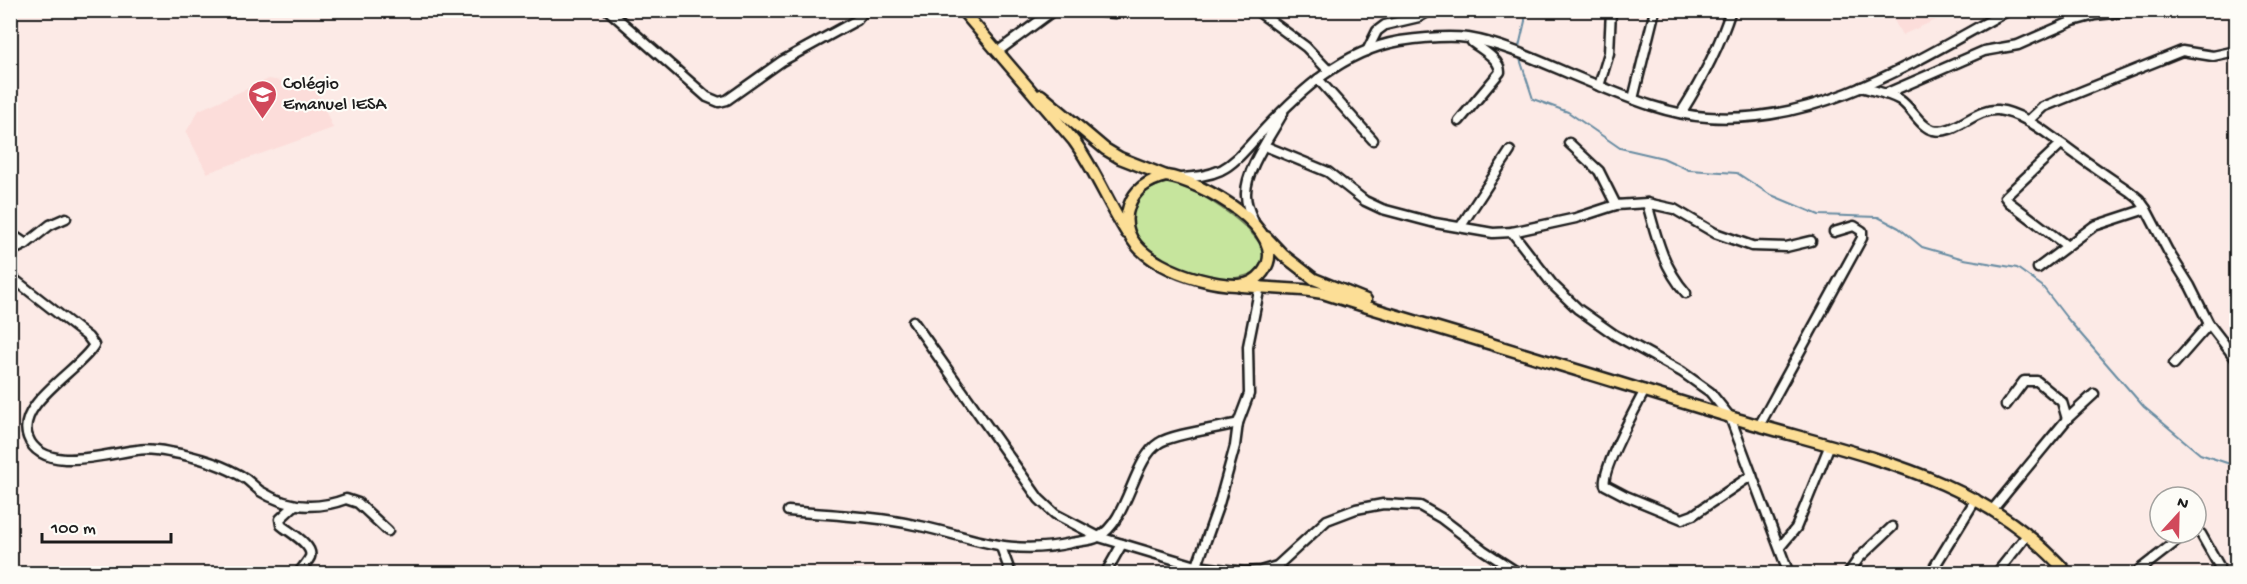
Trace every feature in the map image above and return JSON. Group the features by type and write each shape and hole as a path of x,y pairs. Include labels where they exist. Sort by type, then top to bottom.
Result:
{"main road":[{"path":"962,10 1060,123 1086,158 1112,211 1139,250 1170,268 1212,283 1323,293 1829,447 1904,467 1931,477 1993,509 2027,535 2064,572"},
{"path":"1022,80 1105,149 1129,162 1166,176 1181,178 1241,213 1289,260 1314,279 1419,322"},
{"path":"1131,239 1126,219 1131,199 1140,188 1152,180 1166,176"},
{"path":"1241,285 1251,283 1260,277 1266,268 1269,246 1261,232"}],"street":[{"path":"608,10 690,84 707,97 719,102 727,99 782,61 857,20 865,10"},
{"path":"997,52 1054,10"},
{"path":"1083,10 1114,13 1123,10"},
{"path":"1256,10 1306,47 1328,70"},
{"path":"1367,51 1377,31 1385,25 1419,17 1431,10"},
{"path":"1599,86 1609,53 1611,10"},
{"path":"1633,99 1655,10"},
{"path":"1681,113 1703,79 1722,40 1731,10"},
{"path":"1181,178 1204,176 1222,169 1234,161 1290,103 1328,70 1367,51 1397,42 1431,37 1468,38 1518,53 1633,99 1681,113 1706,117 1739,118 1783,114 1830,101 1929,54 2009,10"},
{"path":"1885,94 1984,51 2018,45 2073,21 2095,15 2143,10"},
{"path":"1459,121 1500,72 1497,62 1468,38"},
{"path":"2028,121 2043,107 2182,51 2213,56 2236,51"},
{"path":"1318,78 1373,140"},
{"path":"1861,87 1900,100 1923,126 1933,130 1946,130 1986,112 1996,110 2028,121 2129,191 2146,209 2209,324 2236,359"},
{"path":"1261,232 1248,210 1246,194 1248,180 1290,103"},
{"path":"1569,143 1599,171 1616,205"},
{"path":"2061,144 2005,197 2067,246"},
{"path":"1265,146 1328,172 1365,201 1382,209 1434,223 1493,233 1512,232 1576,218 1616,205 1647,203 1674,209 1715,233 1752,246 1786,248 1811,242"},
{"path":"1461,226 1510,151"},
{"path":"1647,203 1659,248 1669,271 1686,293"},
{"path":"2038,268 2094,226 2146,209"},
{"path":"10,252 26,244 44,228 66,218"},
{"path":"1759,426 1862,238 1862,231 1854,226 1833,232"},
{"path":"1512,232 1553,285 1578,309 1615,335 1682,372 1710,392 1730,417 1789,573"},
{"path":"10,233 26,244"},
{"path":"10,276 88,337 94,345 42,396 27,420 28,437 40,452 66,459 84,460 140,449 170,452 214,465 294,506 335,503 346,499 358,503 388,531"},
{"path":"1195,570 1219,504 1235,446 1238,423 1249,394 1248,346 1260,286"},
{"path":"913,321 1039,499 1055,514 1099,537 1195,570 1260,571 1276,566 1327,520 1356,509 1383,504 1420,506 1442,518 1483,550 1520,573"},
{"path":"2174,364 2209,324"},
{"path":"2006,405 2024,381 2037,381 2062,402 2067,419"},
{"path":"1645,390 1603,479 1605,485 1682,519 1693,515 1752,475"},
{"path":"1993,509 2067,419 2094,394"},
{"path":"788,511 852,516 915,525 1000,547 1028,550 1051,548 1099,537 1120,513 1150,450 1160,442 1238,423"},
{"path":"1780,547 1796,528 1829,447"},
{"path":"1930,573 1976,499"},
{"path":"294,506 280,519 281,525 309,547 311,554 298,573"},
{"path":"1848,573 1859,558 1892,527"},
{"path":"1996,573 2027,535"},
{"path":"1105,573 1122,544"},
{"path":"2134,573 2171,545"},
{"path":"2207,545 2219,566 2217,573"},
{"path":"1000,547 1011,573"},
{"path":"1276,566 1285,573"}],"shaded area":[{"path":"1889,11 1956,11 1902,35"},
{"name":"Colégio Emanuel IESA","path":"269,79 315,87 333,128 207,173 186,132 199,110"}],"green space":[{"path":"1167,183 1178,185 1203,196 1251,232 1263,251 1264,260 1260,267 1246,276 1217,278 1189,271 1173,264 1146,246 1137,234 1133,221 1135,206 1148,190"}],"waterway":[{"path":"1518,51 1525,21 1525,10"},
{"path":"1519,56 1533,99 1568,112 1620,148 1663,158 1689,170 1737,173 1769,194 1819,215 1878,217 1899,228 1922,247 1964,259 2017,268 2042,286 2144,407 2200,454 2236,466"}],"place":[{"name":"Colégio Emanuel IESA","path":"262,120"}]}
